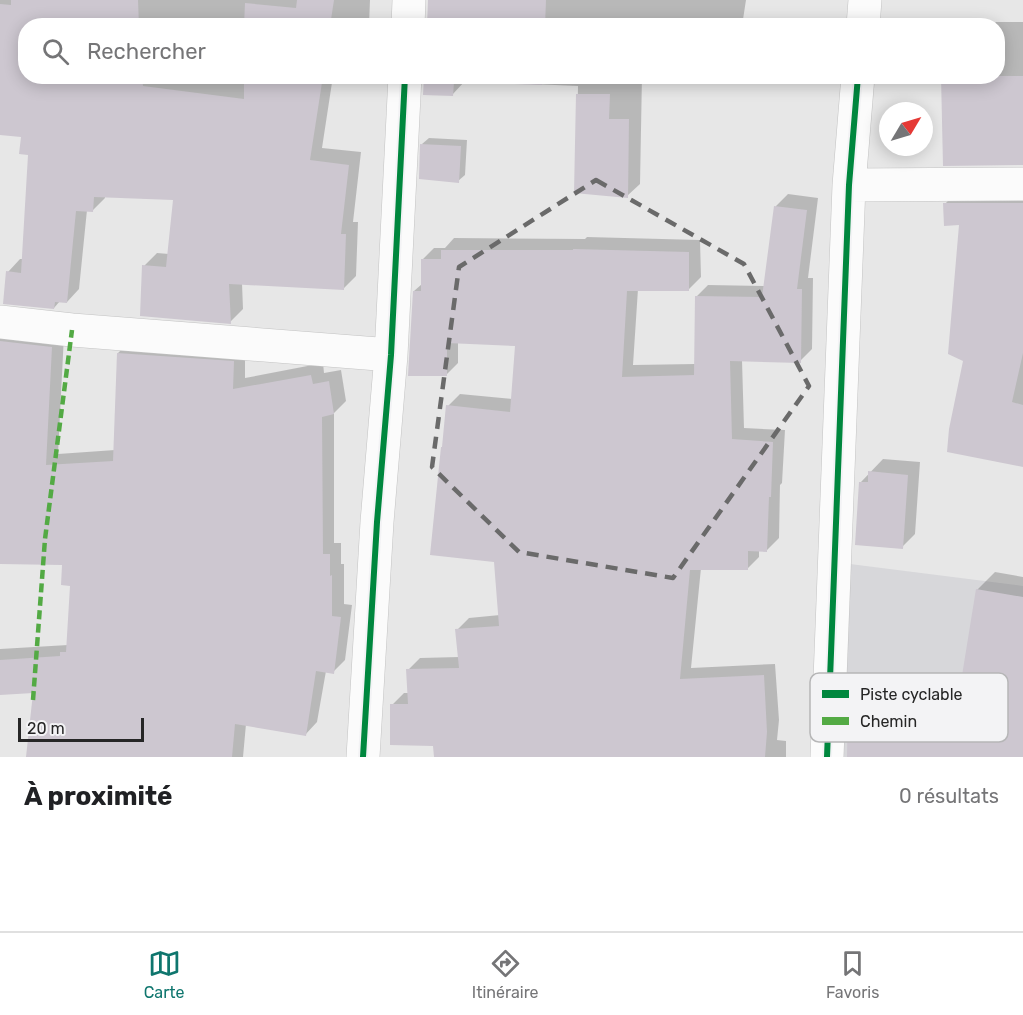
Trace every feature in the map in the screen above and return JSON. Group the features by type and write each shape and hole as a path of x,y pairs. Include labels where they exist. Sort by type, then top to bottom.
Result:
{"street":[{"path":"408,18 409,0"},
{"path":"863,18 865,0"},
{"path":"363,757 377,522 391,355 405,84"},
{"path":"829,673 849,185 857,84"},
{"path":"849,185 1023,184"},
{"path":"0,322 72,330 391,355"},
{"path":"826,757 827,742"}],"highlighted area":[{"path":"596,180 744,264 809,386 673,578 519,552 432,467 459,267"}],"shaded area":[{"path":"850,564 1023,586 1023,757 842,757 843,742 1008,742 1008,673 845,673"}],"building":[{"path":"11,0 138,0 139,18 18,18 18,84 143,84 143,86 244,99 244,84 322,84 310,160 349,165 341,234 346,234 344,290 229,284 231,324 140,316 142,265 166,267 173,200 94,197 93,212 76,211 67,303 55,302 54,309 3,304 6,271 21,273 28,155 19,154 21,137 0,135 0,4 11,5"},
{"path":"297,0 334,0 331,18 244,18 245,3 296,8"},
{"path":"428,0 546,0 545,18 427,18"},
{"path":"1005,76 1023,76 1023,165 943,166 941,84 1005,84"},
{"path":"424,84 454,84 453,96 423,95"},
{"path":"576,94 610,94 609,119 629,119 628,198 574,193"},
{"path":"420,144 461,146 459,183 419,179"},
{"path":"943,203 1023,203 1023,353 1012,402 1023,405 1023,467 947,452 949,429 963,361 948,354 959,225 944,226"},
{"path":"774,206 807,210 797,289 802,289 801,363 730,361 732,439 773,442 767,552 748,551 748,570 690,570 680,679 764,675 767,732 765,757 434,757 433,746 390,745 390,704 408,704 406,669 459,668 455,629 499,626 494,562 430,555 446,405 510,412 515,346 447,343 447,376 408,376 413,291 421,291 421,259 441,259 441,250 573,249 689,252 689,291 627,291 622,377 694,375 695,296 762,297"},
{"path":"0,341 52,347 46,465 113,461 117,353 234,361 233,389 311,375 313,384 329,381 334,414 322,417 323,554 330,554 332,616 341,617 334,674 316,671 306,736 235,724 232,757 26,757 33,693 0,695 0,660 60,656 60,652 66,652 70,586 61,585 62,565 0,564"},
{"path":"868,471 908,475 903,549 855,545 859,482 868,482"},
{"path":"976,589 1023,597 1023,757 847,757 847,742 1008,742 1008,673 962,673"}],"marked path":[{"path":"33,700 45,539 72,330"}],"cycle path":[{"path":"363,757 377,522 391,355 405,84"},
{"path":"830,673 849,185 857,84"},
{"path":"827,757 828,742"}]}
